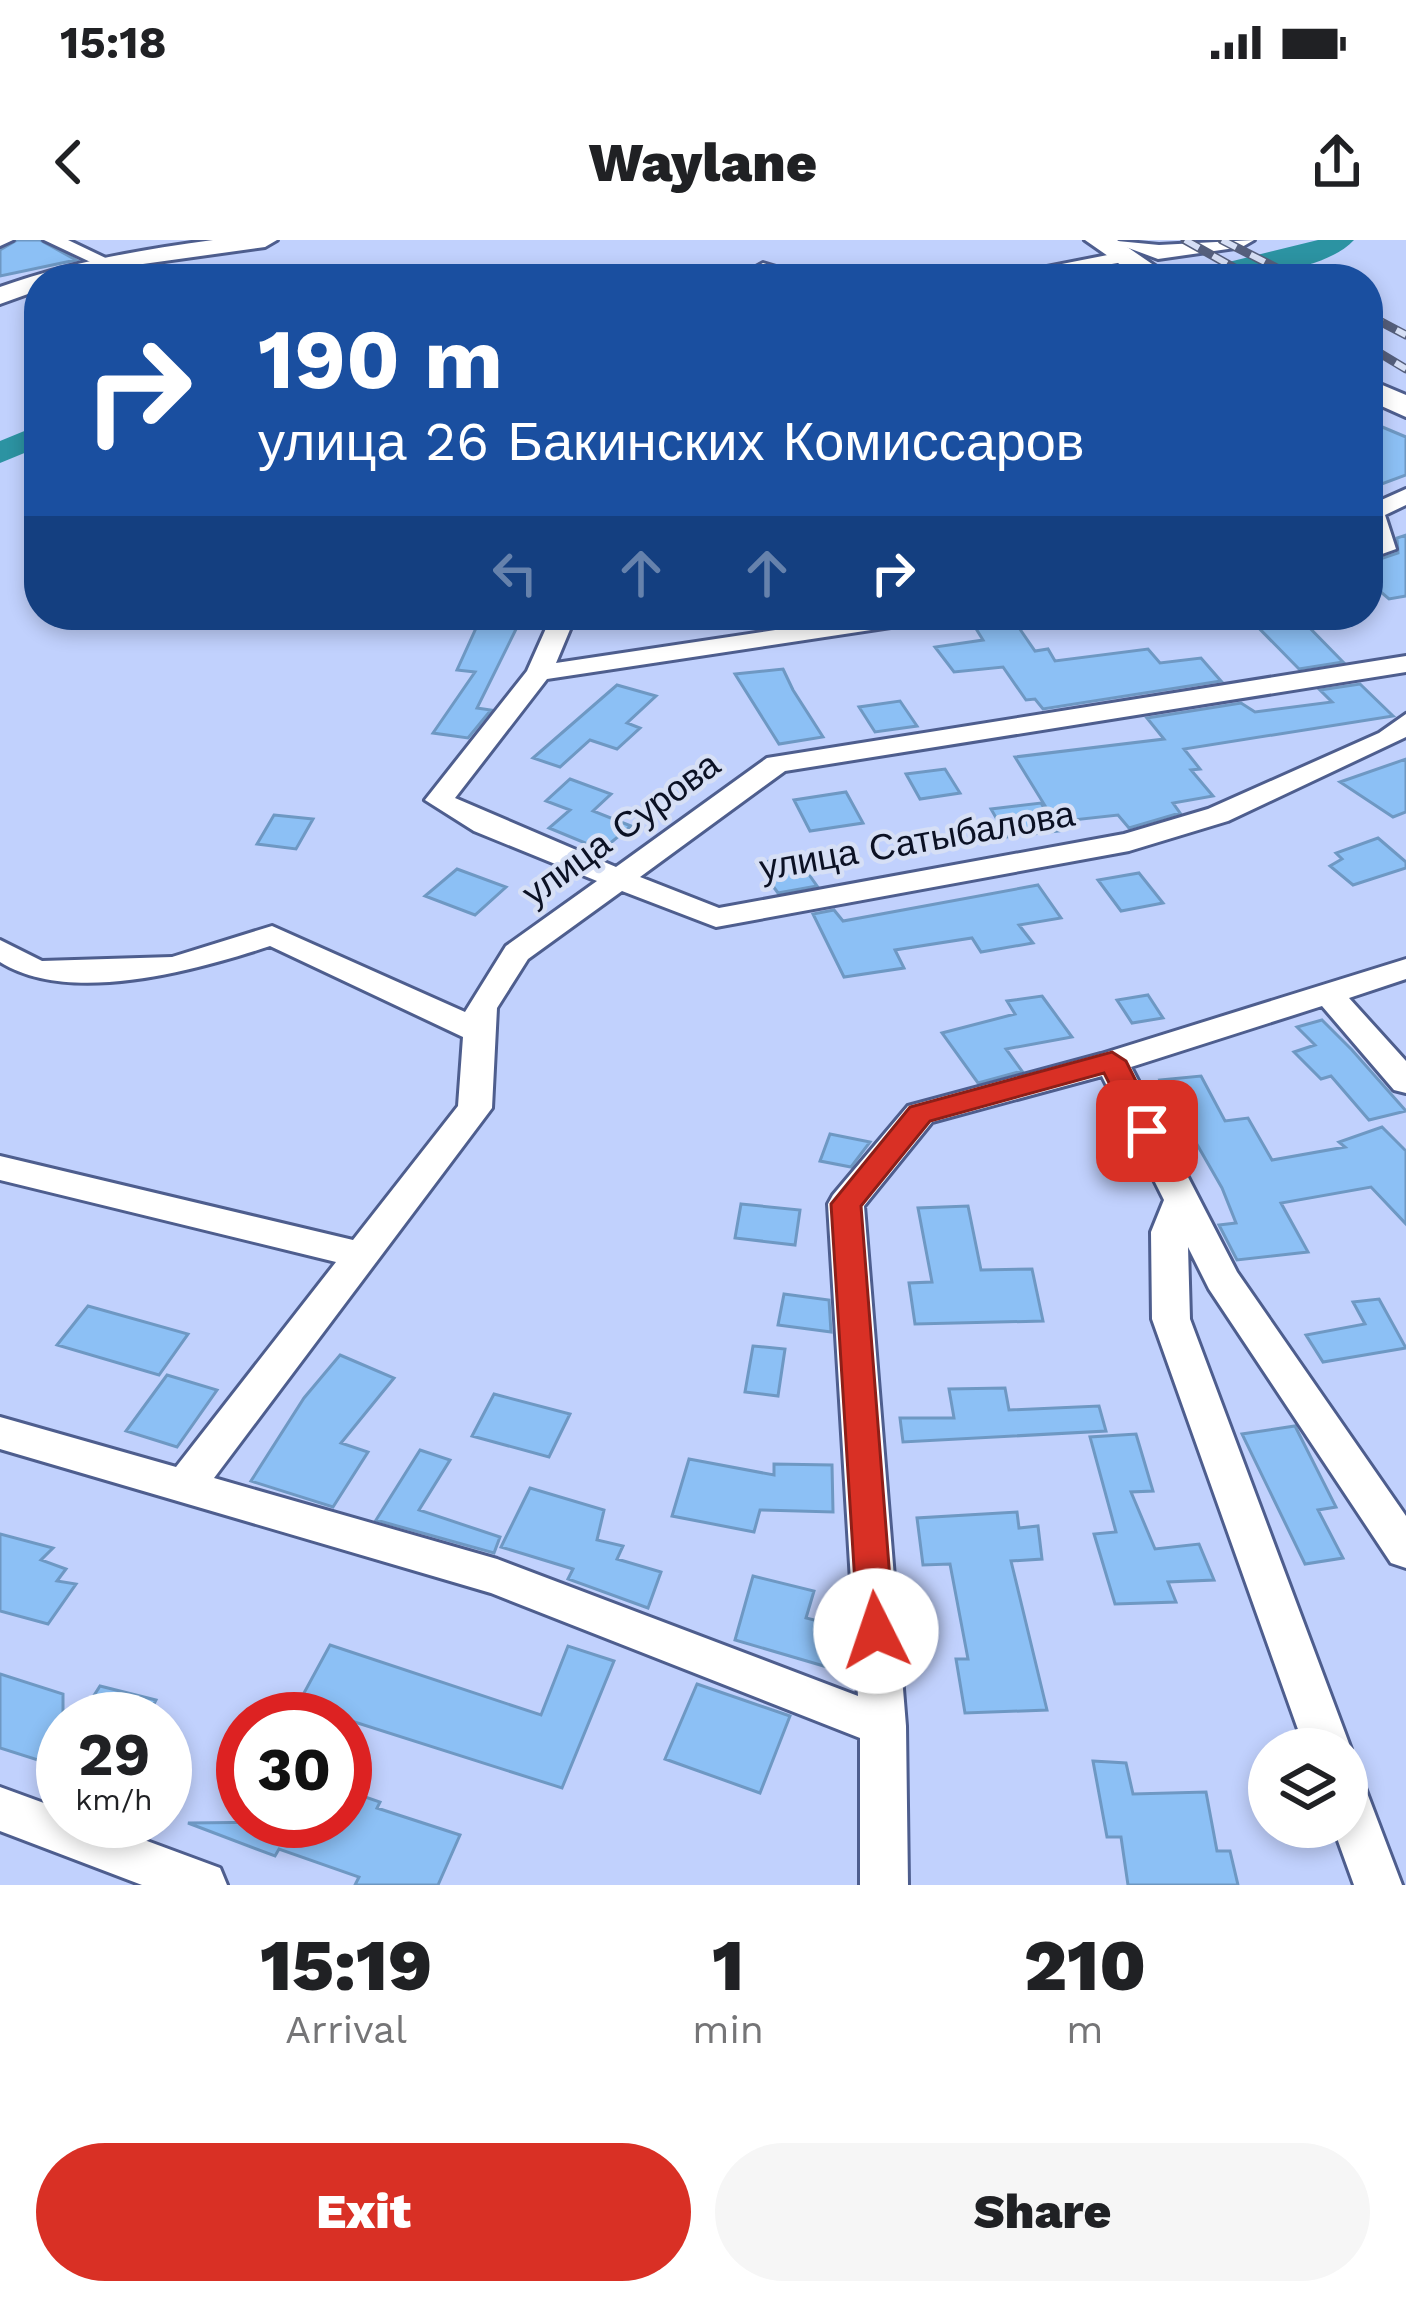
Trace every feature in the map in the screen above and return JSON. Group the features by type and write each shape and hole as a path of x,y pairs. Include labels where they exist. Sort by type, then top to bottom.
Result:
{"main road":[{"path":"1111,246 1138,264"}],"street":[{"path":"53,240 105,262"},
{"path":"98,264 266,240"},
{"path":"1047,264 1111,246 1178,252 1242,240"},
{"path":"539,673 558,630"},
{"path":"539,673 796,630"},
{"name":"улица Сурова","path":"184,1487 475,1108 482,1008 518,952 777,764 1406,664"},
{"name":"улица Сатыбалова","path":"539,673 439,800 616,881 716,918 1129,842 1218,815 1389,739 1406,722"},
{"path":"0,949 36,971 174,968 272,934 480,1032"},
{"path":"884,1885 883,1726 846,1204 920,1114 1330,996 1406,969"},
{"path":"1330,996 1406,1082"},
{"path":"1112,1061 1222,1279 1406,1550"},
{"path":"0,1168 364,1256"},
{"path":"1182,1200 1169,1232 1172,1319 1320,1728"},
{"path":"0,1433 496,1577 883,1726"},
{"path":"0,1809 203,1885"},
{"path":"1365,1848 1378,1885"}],"building":[{"path":"17,240 40,240 76,260 24,264 24,271 0,276 0,250"},
{"path":"1383,427 1406,437 1406,475 1383,483"},
{"path":"1406,535 1406,596 1389,599 1383,594 1383,558 1398,553 1397,538"},
{"path":"475,630 516,630 477,708 491,710 468,738 433,733 475,672 457,670"},
{"path":"977,630 1021,630 1035,651 1048,649 1055,661 1148,649 1160,663 1201,658 1221,681 1043,709 1035,699 1026,700 1003,667 954,672 935,647 983,640"},
{"path":"1261,630 1312,630 1343,662 1299,669"},
{"path":"783,669 823,737 779,744 735,674"},
{"path":"1360,684 1393,716 1184,749 1200,769 1191,770 1213,796 1173,803 1180,813 1129,828 1118,815 1055,822 1015,757 1164,739 1147,718 1241,703 1255,712 1332,702 1320,690"},
{"path":"617,685 656,696 627,723 640,728 617,749 590,740 560,767 533,758"},
{"path":"900,701 917,726 875,732 859,707"},
{"path":"1406,759 1406,812 1393,817 1340,782"},
{"path":"945,769 960,793 920,799 906,774"},
{"path":"570,779 611,794 593,811 631,826 602,850 549,828 570,810 546,801"},
{"path":"846,792 863,823 810,831 794,800"},
{"path":"1041,803 1058,831 1007,837 991,809"},
{"path":"274,815 313,819 296,849 257,844"},
{"path":"1378,838 1406,862 1406,868 1353,885 1330,866 1342,859 1336,853"},
{"path":"795,855 817,886 778,893 757,864"},
{"path":"457,869 506,887 475,915 425,896"},
{"path":"1139,873 1163,903 1121,911 1098,880"},
{"path":"1038,885 1061,918 1019,925 1033,943 981,952 972,938 895,950 904,968 844,977 813,914 834,910 843,921"},
{"path":"1148,995 1163,1018 1132,1023 1117,1000"},
{"path":"1042,996 1072,1037 1006,1049 1022,1071 978,1083 942,1033 1015,1014 1007,1001"},
{"path":"1322,1020 1406,1111 1369,1120 1331,1076 1321,1079 1294,1052 1315,1045 1297,1027"},
{"path":"1201,1076 1225,1121 1248,1118 1272,1160 1345,1147 1339,1142 1382,1127 1406,1151 1406,1224 1371,1187 1281,1203 1308,1252 1237,1260 1219,1225 1236,1223 1222,1188 1160,1080"},
{"path":"830,1134 870,1142 851,1167 820,1161"},
{"path":"741,1204 800,1210 795,1245 735,1238"},
{"path":"968,1206 981,1270 1032,1269 1043,1321 915,1324 909,1283 932,1282 918,1208"},
{"path":"784,1294 829,1300 831,1332 778,1325"},
{"path":"1379,1299 1406,1348 1323,1362 1306,1335 1365,1324 1353,1302"},
{"path":"88,1306 188,1334 159,1375 57,1345"},
{"path":"753,1346 785,1349 778,1396 745,1392"},
{"path":"340,1355 394,1378 341,1443 368,1452 333,1507 251,1481 304,1398"},
{"path":"167,1375 217,1390 177,1447 126,1431"},
{"path":"1005,1388 1009,1410 1099,1406 1106,1431 903,1442 900,1418 954,1418 949,1389"},
{"path":"494,1394 570,1414 549,1457 472,1436"},
{"path":"1295,1426 1336,1507 1318,1510 1343,1558 1305,1564 1242,1434"},
{"path":"1136,1434 1153,1491 1131,1492 1155,1549 1199,1544 1214,1580 1168,1582 1176,1602 1115,1604 1094,1534 1116,1532 1090,1437"},
{"path":"420,1450 450,1460 419,1510 500,1537 494,1553 376,1520"},
{"path":"689,1459 774,1475 774,1464 832,1465 833,1512 760,1510 754,1532 672,1516"},
{"path":"530,1488 604,1510 597,1540 623,1546 617,1559 661,1572 648,1608 568,1579 573,1569 501,1547"},
{"path":"1017,1512 1019,1528 1038,1526 1042,1559 1011,1561 1047,1710 965,1713 956,1659 968,1659 950,1564 923,1565 917,1518"},
{"path":"0,1534 53,1548 41,1560 66,1569 57,1581 76,1584 48,1624 0,1611"},
{"path":"753,1576 814,1591 806,1618 843,1627 834,1669 735,1640"},
{"path":"330,1645 541,1715 568,1646 614,1661 562,1788 372,1728 372,1692 305,1692"},
{"path":"0,1674 57,1692 36,1692 36,1759 0,1748"},
{"path":"697,1684 790,1716 760,1793 665,1759"},
{"path":"1093,1761 1126,1763 1133,1794 1206,1792 1217,1851 1230,1851 1238,1885 1128,1885 1121,1837 1107,1837"},
{"path":"372,1799 380,1802 377,1808 460,1835 438,1885 355,1885 359,1877 279,1849 275,1856 254,1848 372,1848"},
{"path":"216,1823 216,1834 192,1825"}],"waterway":[{"path":"1265,264 1307,255 1341,240"},
{"path":"0,453 24,442"}],"railway":[{"path":"1185,240 1227,264"},
{"path":"1222,240 1269,264"},
{"path":"1383,323 1406,335"},
{"path":"1383,355 1406,369"}],"route":[{"path":"876,1631 846,1204 920,1114 1112,1061 1147,1131"}]}
